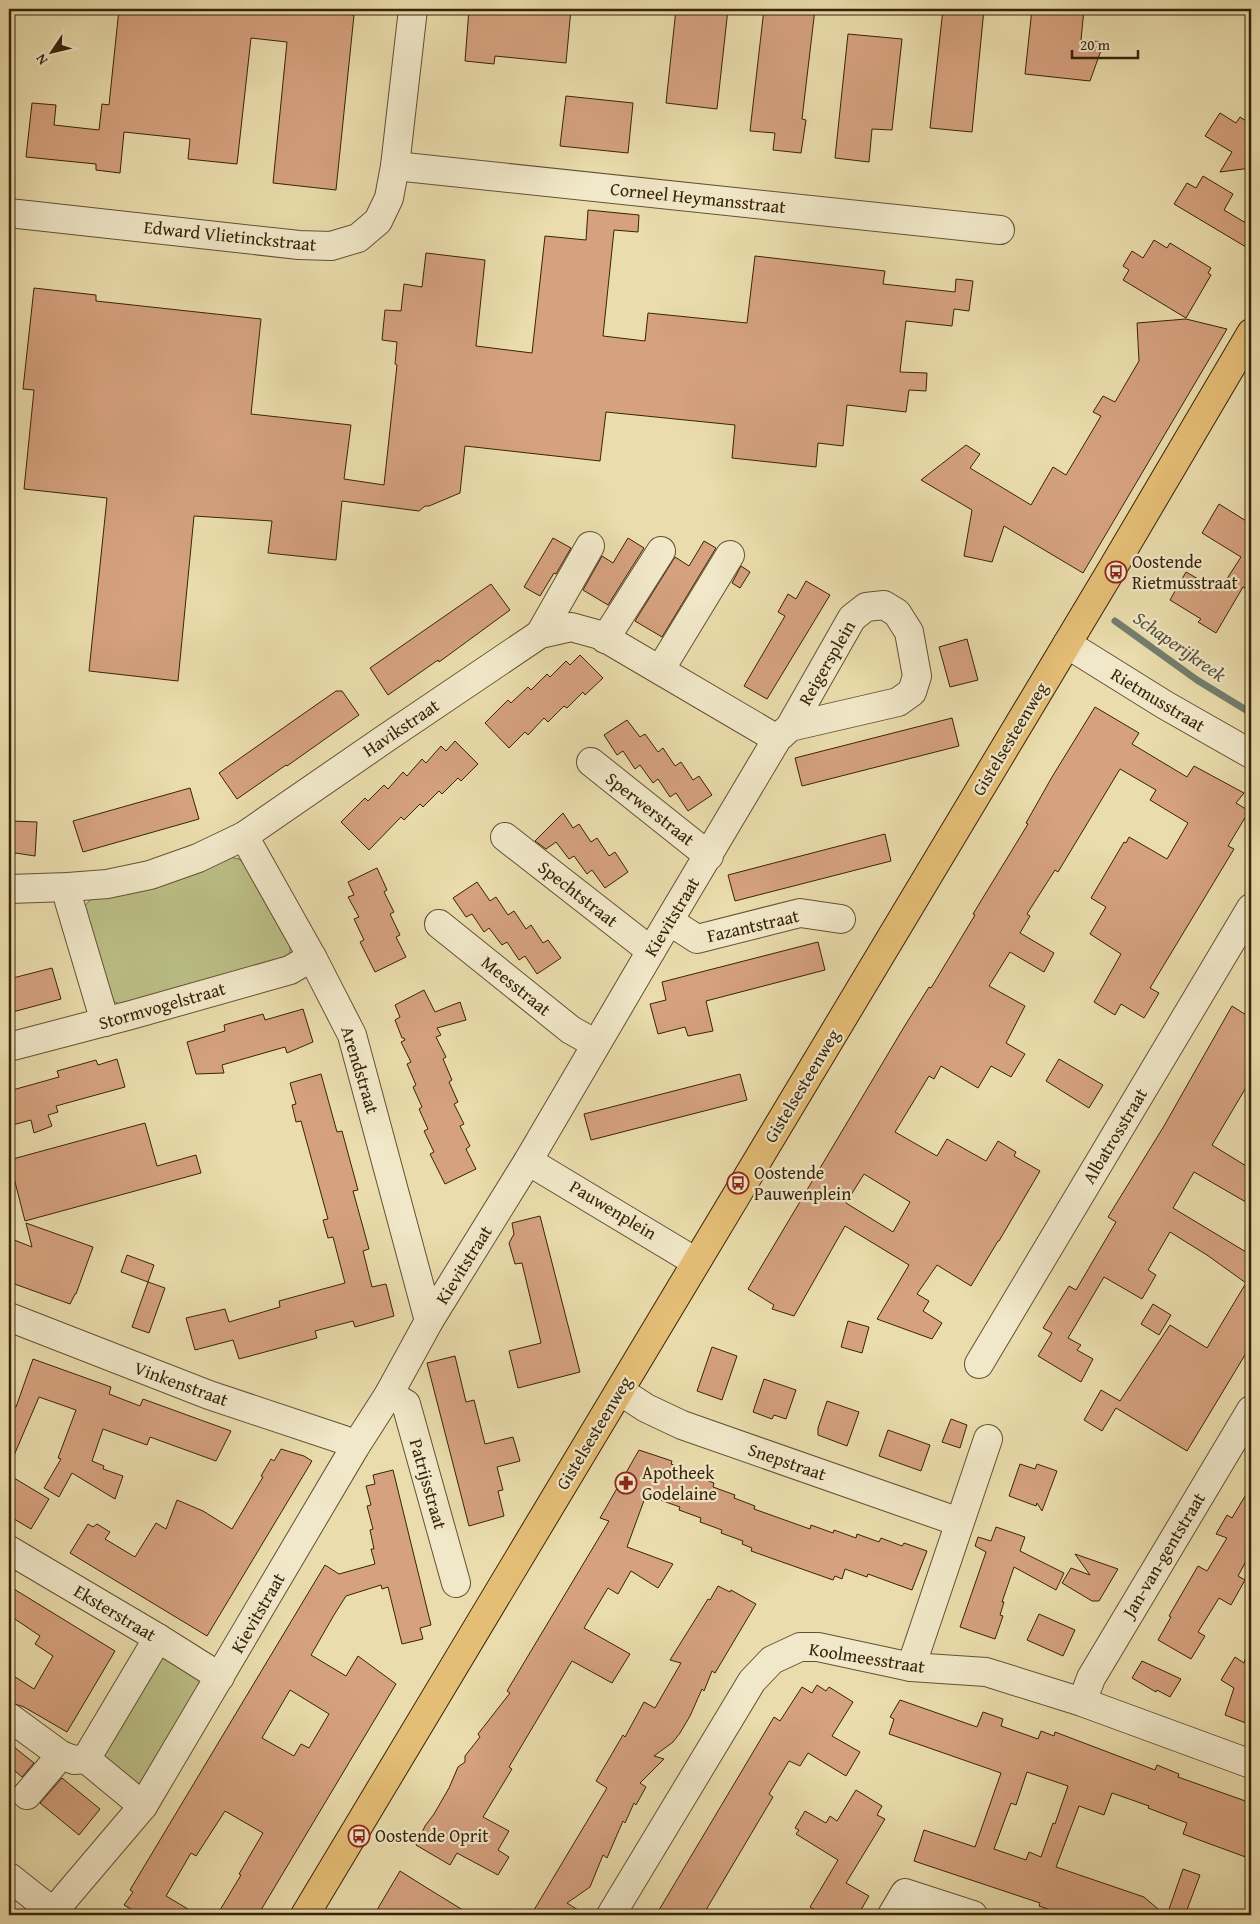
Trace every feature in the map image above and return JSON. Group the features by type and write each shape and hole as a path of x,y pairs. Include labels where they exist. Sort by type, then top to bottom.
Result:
{"main road":[{"name":"Gistelsesteenweg","path":"305,1915 1251,333"}],"street":[{"name":"Edward Vlietinckstraat","path":"9,213 290,244 331,246 358,238 378,220 389,198 396,166 412,9"},
{"name":"Corneel Heymansstraat","path":"396,166 1000,230"},
{"path":"540,634 590,546"},
{"path":"605,639 661,551"},
{"path":"660,670 730,554"},
{"name":"Reigersplein","path":"884,605 897,613 909,632 917,676 912,692 898,702 784,733 852,618 866,607 884,605"},
{"name":"Havikstraat","path":"9,889 107,884 150,875 198,858 244,836 540,634 571,627 600,635 660,670 784,733"},
{"name":"Rietmusstraat","path":"1066,644 1165,705 1251,754"},
{"name":"Kievitstraat","path":"55,1914 143,1806 355,1447 389,1394 429,1321 528,1161 651,951 784,733"},
{"name":"Sperwerstraat","path":"592,762 709,856"},
{"name":"Arendstraat","path":"244,836 312,957 352,1035 429,1321"},
{"name":"Spechtstraat","path":"505,837 651,951"},
{"path":"68,887 69,901 104,1022"},
{"name":"Albatrosstraat","path":"979,1364 1251,908"},
{"name":"Fazantstraat","path":"669,921 697,939 800,913 841,919"},
{"name":"Meesstraat","path":"439,924 571,1030 596,1044"},
{"name":"Stormvogelstraat","path":"9,1047 290,970 312,957"},
{"name":"Pauwenplein","path":"528,1161 696,1262"},
{"name":"Vinkenstraat","path":"9,1317 209,1395 344,1440 355,1447"},
{"name":"Snepstraat","path":"620,1391 646,1408 682,1425 958,1522"},
{"name":"Patrijsstraat","path":"389,1394 406,1404 456,1583"},
{"name":"Jan-van-gentstraat","path":"1082,1702 1091,1678 1251,1410"},
{"path":"911,1667 958,1522 988,1439"},
{"name":"Eksterstraat","path":"9,1550 220,1677"},
{"path":"27,1795 74,1757 158,1638"},
{"name":"Koolmeesstraat","path":"611,1915 752,1680 772,1660 800,1647 818,1647 911,1667 986,1672 1082,1702 1251,1764"},
{"path":"9,1717 74,1757 143,1806"},
{"path":"9,1877 55,1914"},
{"path":"892,1915 905,1894 973,1915"}],"green space":[{"path":"230,857 239,859 246,865 290,945 290,952 287,958 120,1004 110,1000 84,907 89,901 96,896"},
{"path":"161,1655 203,1681 140,1788 100,1758"}],"building":[{"path":"119,9 299,9 354,15 336,190 273,183 287,42 251,38 237,164 188,159 190,139 124,132 120,173 96,170 96,164 26,157 32,103 56,105 54,125 99,130 102,104 109,105"},
{"path":"469,9 571,9 566,63 495,56 494,64 465,61"},
{"path":"676,9 728,9 717,109 666,103"},
{"path":"764,9 815,9 802,119 806,120 801,153 773,150 775,133 750,131"},
{"path":"943,9 984,9 972,132 930,128"},
{"path":"1032,9 1084,9 1081,40 1104,42 1090,81 1025,74"},
{"path":"848,34 902,39 892,130 872,129 869,162 835,158"},
{"path":"566,96 633,103 628,153 560,146"},
{"path":"1220,113 1236,123 1240,117 1249,123 1251,119 1251,168 1220,172 1232,152 1205,136"},
{"path":"1203,176 1233,194 1224,210 1251,226 1251,250 1174,204 1187,183 1196,188"},
{"path":"588,210 639,215 638,232 614,230 603,336 645,341 648,313 747,323 755,256 885,271 883,284 955,292 956,279 973,281 969,311 954,309 952,326 906,321 900,372 927,373 926,391 909,390 906,412 847,405 843,446 818,443 816,467 732,458 735,425 606,412 600,461 465,446 460,493 425,506 419,511 342,501 336,560 268,553 272,521 194,516 178,681 89,671 107,498 24,489 34,390 23,389 34,288 96,295 96,301 261,319 251,414 351,425 344,479 384,485 397,365 395,364 397,342 382,340 385,310 401,311 404,284 422,287 426,253 485,260 476,346 532,353 545,236 586,240"},
{"path":"1154,240 1167,248 1170,243 1211,268 1208,273 1211,275 1186,318 1123,280 1129,270 1123,266 1132,251 1143,258"},
{"path":"1186,319 1227,329 1083,573 1004,526 992,562 964,556 972,510 921,480 966,445 980,454 970,468 1031,505 1053,467 1066,475 1101,416 1093,412 1103,396 1115,402 1139,361 1137,323"},
{"path":"1219,504 1251,524 1251,592 1243,587 1216,633 1198,622 1201,619 1170,600 1186,572 1219,591 1241,557 1202,533"},
{"path":"553,538 571,548 556,574 554,573 540,596 524,587"},
{"path":"628,538 644,548 608,605 583,590 602,556 613,563"},
{"path":"704,541 716,548 662,637 635,621 675,557 689,566"},
{"path":"741,566 750,572 740,588 732,583"},
{"path":"806,581 830,595 767,699 744,686 785,616 778,612 788,594 796,599"},
{"path":"491,584 510,610 439,662 438,660 388,695 370,668"},
{"path":"967,639 978,680 950,687 939,647"},
{"path":"580,655 603,678 585,695 583,692 567,708 564,706 548,722 544,718 528,735 525,732 509,748 485,723 508,700 511,703 528,687 531,690 547,674 550,677 566,661 570,665"},
{"path":"336,691 342,691 359,715 237,799 219,773"},
{"path":"1095,707 1139,733 1132,744 1187,777 1194,766 1244,793 1236,803 1249,811 1228,846 1234,849 1150,988 1159,993 1144,1018 1121,1004 1115,1015 1094,1002 1121,954 1090,934 1106,907 1091,898 1124,842 1126,843 1129,837 1167,859 1188,823 1150,800 1156,790 1120,769 1058,872 1055,870 1027,914 1030,916 1020,933 1054,953 1044,972 1010,952 989,986 1025,1006 1006,1043 1025,1054 1011,1077 991,1066 978,1088 941,1066 934,1079 929,1076 895,1132 937,1156 947,1139 986,1161 998,1141 1016,1152 1014,1156 1040,1171 971,1286 937,1265 917,1294 929,1301 923,1311 942,1323 932,1339 877,1319 909,1265 845,1226 794,1316 772,1309 774,1305 748,1289 904,1027 929,987 931,988 975,915 973,914 1028,824 1026,823","holes":["864,1174 910,1202 893,1232 846,1203"]},
{"path":"952,718 959,746 802,786 795,758"},
{"path":"627,720 640,737 645,734 658,752 663,748 675,766 681,762 693,780 699,776 712,795 688,811 676,793 670,797 658,779 653,783 640,765 635,769 623,751 617,755 604,735"},
{"path":"455,741 478,764 461,781 458,778 442,794 439,791 423,807 420,804 404,820 401,817 369,850 341,822 365,798 368,801 384,785 388,789 403,772 407,776 422,759 426,763 441,746 446,751"},
{"path":"190,788 199,819 83,852 73,821"},
{"path":"563,813 573,828 579,824 591,842 597,838 609,856 615,852 628,872 605,888 592,870 587,874 574,856 569,859 556,842 546,849 535,841"},
{"path":"12,821 37,822 35,856 9,852 9,825 12,825"},
{"path":"885,834 891,861 735,901 728,875"},
{"path":"377,868 387,890 384,892 394,912 390,914 400,935 396,937 406,957 375,972 360,942 364,940 354,919 359,917 348,897 354,895 348,882"},
{"path":"477,882 490,901 496,897 508,915 514,911 526,929 531,925 543,943 548,940 561,958 537,974 525,956 519,960 507,942 502,945 489,928 484,932 472,914 466,917 453,898"},
{"path":"818,942 825,970 706,1001 713,1031 688,1036 685,1027 658,1034 650,1004 666,1000 662,982"},
{"path":"52,968 61,999 9,1013 9,979"},
{"path":"424,990 435,1012 460,1002 466,1020 437,1028 441,1035 436,1037 446,1057 443,1059 452,1080 449,1082 458,1102 454,1104 464,1124 460,1126 470,1146 466,1149 476,1169 445,1184 430,1154 434,1152 424,1131 428,1129 419,1109 422,1107 413,1087 416,1085 407,1064 411,1062 401,1042 405,1040 402,1038 395,1020 400,1017 395,1005"},
{"path":"1232,1006 1251,1018 1251,1079 1212,1145 1251,1169 1251,1205 1194,1172 1173,1208 1251,1255 1251,1345 1187,1451 1116,1408 1102,1431 1084,1420 1101,1390 1120,1401 1170,1325 1207,1348 1246,1283 1207,1255 1170,1232 1148,1270 1156,1275 1142,1299 1104,1277 1068,1338 1081,1345 1077,1350 1093,1359 1081,1382 1038,1356 1052,1333 1043,1328 1069,1286 1076,1290 1116,1222 1108,1217 1164,1126"},
{"path":"303,1009 313,1042 287,1053 285,1047 222,1065 224,1073 196,1074 187,1042 225,1031 224,1025 263,1014 265,1020"},
{"path":"117,1059 125,1087 56,1106 58,1112 48,1115 52,1126 34,1133 31,1120 9,1126 9,1091 59,1077 57,1071 96,1060 98,1065"},
{"path":"1059,1059 1103,1085 1089,1108 1046,1081"},
{"path":"321,1074 337,1132 342,1131 358,1190 353,1191 369,1249 363,1251 372,1287 386,1284 394,1316 355,1327 353,1321 315,1331 317,1338 239,1359 233,1340 195,1350 186,1318 225,1309 229,1322 280,1307 279,1301 345,1283 333,1237 328,1238 323,1220 328,1219 301,1121 296,1122 292,1105 296,1104 290,1083"},
{"path":"740,1074 747,1100 591,1140 584,1114"},
{"path":"145,1123 157,1166 196,1155 201,1173 25,1221 14,1178 9,1179 9,1160"},
{"path":"540,1216 580,1372 518,1388 509,1351 541,1343 522,1263 515,1264 509,1243 514,1234 512,1223"},
{"path":"26,1223 93,1247 76,1294 70,1304 9,1282 9,1238 32,1247"},
{"path":"127,1255 154,1265 148,1282 121,1272"},
{"path":"148,1282 165,1288 149,1333 132,1327"},
{"path":"1153,1304 1171,1315 1159,1335 1141,1324"},
{"path":"848,1321 869,1327 862,1353 841,1347"},
{"path":"712,1347 737,1356 722,1400 697,1391"},
{"path":"455,1356 466,1402 474,1400 485,1444 513,1437 520,1461 497,1467 503,1490 498,1491 504,1516 469,1526 427,1363"},
{"path":"33,1359 111,1387 109,1394 140,1406 143,1399 231,1431 216,1461 150,1437 147,1445 103,1429 92,1461 104,1466 103,1469 123,1476 115,1499 72,1473 59,1497 44,1488 61,1459 58,1458 76,1410 39,1397 9,1467 9,1404 16,1407"},
{"path":"764,1379 796,1390 786,1419 774,1415 772,1419 753,1412"},
{"path":"827,1401 859,1412 847,1446 818,1435 818,1428"},
{"path":"951,1419 967,1425 960,1448 942,1442"},
{"path":"888,1430 930,1445 921,1471 879,1456"},
{"path":"281,1449 304,1456 312,1461 207,1636 70,1553 88,1524 93,1527 97,1524 110,1532 105,1539 135,1557 156,1523 166,1529 177,1500 203,1511 232,1529 263,1477 261,1476 271,1459 274,1461"},
{"path":"639,1450 672,1461 671,1464 693,1472 692,1475 714,1483 713,1487 735,1495 734,1498 755,1506 754,1509 810,1529 811,1525 833,1533 834,1530 856,1538 857,1534 879,1542 881,1538 902,1546 904,1543 927,1551 912,1590 868,1574 867,1577 845,1569 842,1579 835,1576 833,1580 751,1551 752,1548 742,1544 743,1541 721,1533 722,1530 700,1522 701,1518 679,1510 680,1507 646,1495 627,1547 673,1564 658,1588 631,1571 618,1594 608,1588 584,1628 630,1654 612,1683 572,1661 509,1767 512,1769 483,1817 509,1831 498,1850 509,1857 498,1875 457,1853 450,1865 416,1845 425,1826 449,1788 458,1767 465,1762 465,1756 480,1737 478,1734 510,1693 507,1691 609,1521 600,1518"},
{"path":"1020,1464 1035,1469 1037,1464 1057,1471 1042,1511 1037,1503 1036,1506 1009,1496"},
{"path":"393,1470 431,1625 420,1628 423,1639 402,1644 388,1587 382,1589 381,1585 346,1596 334,1615 311,1655 346,1676 358,1656 396,1684 258,1915 217,1915 263,1833 225,1811 196,1856 191,1853 166,1896 198,1915 141,1915 124,1905 133,1892 130,1890 325,1565 339,1574 375,1564 371,1549 374,1549 370,1530 373,1529 367,1506 371,1505 366,1486 375,1484 373,1475","holes":["290,1690 329,1714 309,1748 301,1744 294,1756 262,1738"]},
{"path":"9,1475 49,1499 31,1529 9,1516"},
{"path":"1251,1486 1251,1552 1238,1576 1245,1580 1231,1605 1219,1598 1198,1632 1205,1636 1191,1659 1158,1640 1171,1617 1169,1616 1198,1566 1207,1571 1227,1538 1216,1534 1227,1515 1232,1518"},
{"path":"996,1527 1025,1537 1020,1551 1064,1573 1056,1590 1014,1567 1002,1602 1004,1602 1000,1615 1003,1616 995,1639 960,1627 986,1552 975,1546 978,1537 991,1541"},
{"path":"1075,1554 1118,1569 1099,1601 1092,1601 1062,1583 1071,1568 1090,1575"},
{"path":"9,1586 115,1651 67,1732 24,1707 9,1702 9,1673 34,1689 53,1656 35,1644 40,1636 9,1615"},
{"path":"718,1586 730,1592 731,1590 756,1604 715,1673 712,1671 704,1691 702,1689 680,1733 673,1742 654,1756 664,1759 640,1783 646,1787 636,1805 634,1803 625,1823 623,1821 607,1858 603,1855 590,1887 567,1903 586,1915 531,1915 607,1788 596,1781 623,1735 625,1737 644,1702 655,1708 681,1663 670,1660"},
{"path":"1039,1614 1075,1630 1063,1656 1027,1640"},
{"path":"1249,1647 1251,1648 1251,1725 1225,1715 1234,1688 1221,1680 1235,1657 1244,1663"},
{"path":"1142,1661 1181,1679 1170,1697 1157,1690 1156,1692 1132,1678"},
{"path":"817,1685 826,1691 829,1687 853,1702 832,1736 860,1752 846,1776 808,1753 800,1766 789,1761 769,1794 773,1797 703,1915 656,1915 774,1717 780,1721 802,1687 812,1693"},
{"path":"900,1700 977,1727 983,1712 1003,1719 1001,1726 1038,1739 1041,1731 1054,1736 1055,1732 1155,1770 1157,1765 1179,1774 1178,1777 1251,1803 1251,1859 1183,1834 1187,1823 1148,1808 1149,1806 1112,1793 1104,1815 1079,1806 1056,1867 1144,1897 1165,1915 1066,1915 1039,1906 1040,1903 914,1861 924,1830 975,1847 1001,1773 889,1734 894,1719 890,1717","holes":["1027,1772 1068,1786 1041,1857 1029,1852 1026,1860 994,1849 1011,1803 1016,1805"]},
{"path":"9,1743 34,1763 22,1777 9,1766"},
{"path":"62,1778 100,1809 79,1835 40,1803"},
{"path":"856,1790 882,1806 877,1815 885,1819 846,1883 869,1896 858,1915 824,1915 810,1907 838,1860 796,1834 799,1830 795,1828 805,1811 826,1823 830,1816 837,1821"},
{"path":"1183,1869 1200,1875 1185,1915 1167,1915"},
{"path":"400,1871 427,1888 471,1915 374,1915"}],"waterway":[{"name":"Schaperijkreek","path":"1115,621 1197,680 1251,713"}],"place":[{"name":"Oostende Rietmusstraat","path":"1116,572"},
{"name":"Oostende Pauwenplein","path":"738,1183"},
{"name":"Apotheek Godelaine","path":"626,1483"},
{"name":"Oostende Oprit","path":"359,1836"}]}
